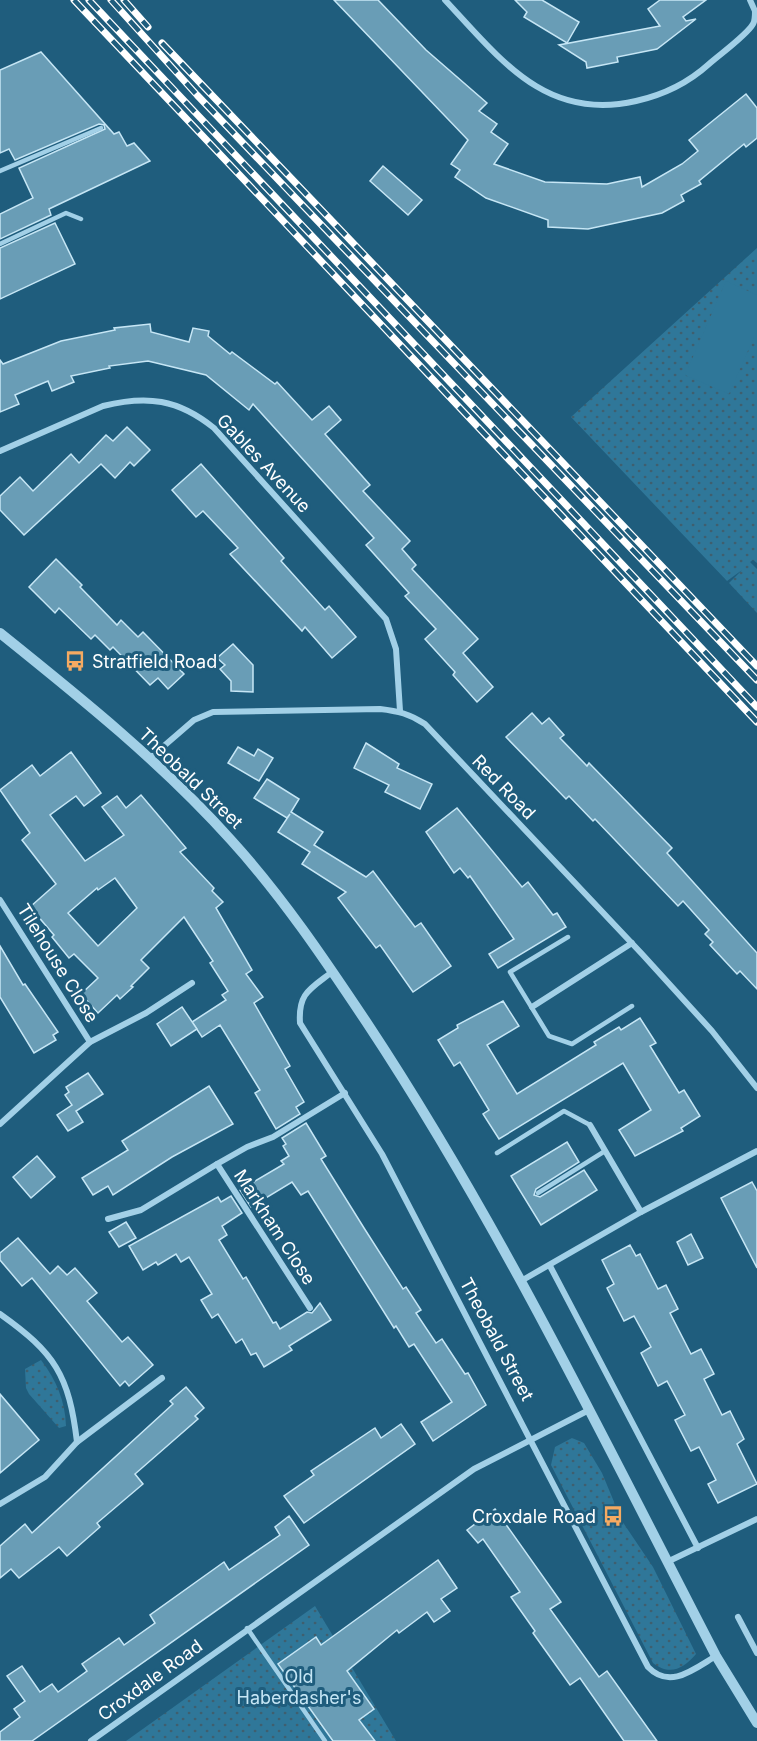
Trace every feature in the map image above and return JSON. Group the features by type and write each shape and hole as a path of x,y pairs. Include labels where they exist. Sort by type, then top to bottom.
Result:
{"street":[{"path":"446,0 504,64 525,79 565,102 604,107 643,100 694,78 753,25 756,11 750,0"},
{"name":"Gables Avenue","path":"0,451 102,406 119,402 140,400 160,402 181,407 198,416 214,428 387,619 396,649 399,711"},
{"name":"Theobald Street","path":"0,633 150,758 234,843 298,923 417,1099 521,1281 716,1656 757,1723"},
{"name":"Red Road","path":"150,758 194,720 213,712 399,711 425,724 712,1030 757,1088"},
{"name":"Tilehouse Close","path":"0,900 90,1042"},
{"path":"532,1007 632,943"},
{"name":"Theobald Street","path":"332,972 306,992 299,1006 300,1023 382,1154 648,1667 656,1675 669,1679 682,1676 716,1656"},
{"path":"0,1124 90,1042 146,1013 192,983"},
{"name":"Markham Close","path":"310,1308 217,1164 247,1147 273,1137 345,1093"},
{"path":"590,1125 641,1212"},
{"path":"521,1281 641,1212 757,1151"},
{"path":"108,1219 141,1210 217,1164"},
{"path":"550,1266 698,1548"},
{"path":"0,1314 28,1334 50,1355 73,1405 77,1442"},
{"path":"0,1504 45,1477 77,1442 162,1378"},
{"name":"Croxdale Road","path":"91,1741 474,1468 589,1410"},
{"path":"667,1562 757,1519"},
{"path":"738,1617 757,1653"}],"lane":[{"path":"0,171 101,128"},
{"path":"0,243 66,213 81,219"},
{"path":"568,937 510,972 549,1036 572,1044 632,1006"},
{"path":"497,1153 564,1111 590,1125"},
{"path":"538,1193 605,1151"},
{"path":"248,1628 325,1741"}],"green space":[{"path":"757,248 757,563 753,560 750,562 757,569 757,613 729,583 742,570 727,581 571,417"},
{"path":"726,281 757,295 757,330 729,394 685,375"},
{"path":"41,1360 59,1391 66,1426 59,1428 26,1388 25,1369"},
{"path":"572,1438 584,1443 602,1473 622,1521 653,1567 696,1654 681,1667 671,1670 653,1663 551,1465 555,1447"},
{"name":"Old Haberdasher's","path":"315,1606 396,1741 126,1741"}],"building":[{"path":"334,0 378,0 426,50 487,103 479,111 497,124 491,132 508,144 494,164 545,182 607,184 640,177 642,187 682,164 698,151 689,140 746,94 757,108 757,138 746,147 744,144 699,181 701,184 681,195 684,201 662,213 588,229 548,227 548,220 486,198 455,177 460,170 451,164 468,140"},
{"path":"515,0 542,0 579,22 567,43 524,17 527,12"},
{"path":"660,0 706,0 683,17 686,21 696,19 657,49 617,57 618,62 587,68 586,62 559,45 660,26 648,9"},
{"path":"41,52 114,134 119,132 127,146 134,143 150,161 49,209 51,215 0,239 0,214 33,198 19,168 105,129 104,125 99,124 15,160 9,149 0,153 0,70"},
{"path":"383,166 422,200 408,215 370,181"},
{"path":"55,223 75,264 0,299 0,248"},
{"path":"150,324 151,332 189,342 193,328 209,331 208,336 230,354 232,352 275,384 277,382 312,420 329,406 341,420 325,434 370,485 363,491 410,541 402,549 416,565 412,569 478,639 463,653 493,687 477,702 453,675 455,672 425,639 436,629 405,596 409,593 366,545 374,538 253,404 249,410 206,375 148,361 109,366 110,368 71,376 74,382 52,391 48,381 15,395 19,404 0,412 0,360 3,364 61,341 115,330 114,328"},
{"path":"127,427 150,450 134,466 130,462 115,478 101,464 24,535 0,510 0,496 20,477 33,491 71,454 79,463 106,435 113,441"},
{"path":"201,464 284,558 281,561 325,610 329,606 356,637 332,658 305,627 302,631 230,554 238,548 203,511 196,517 172,490"},
{"path":"56,559 117,625 121,620 138,637 143,632 184,674 168,689 158,678 150,685 113,647 110,650 95,635 91,639 59,608 55,613 29,587"},
{"path":"233,644 253,665 253,692 231,691 231,681 220,669 225,665 217,658"},
{"path":"532,713 542,724 549,718 564,735 560,738 587,766 589,763 672,848 667,853 757,953 757,989 740,971 737,974 710,945 713,942 705,934 709,930 683,901 678,906 595,819 593,821 569,796 566,799 506,737"},
{"path":"366,743 399,764 397,768 432,784 420,809 385,792 389,785 354,768"},
{"path":"238,747 254,756 258,749 273,758 259,781 228,763"},
{"path":"71,752 101,793 84,806 76,796 50,815 85,861 124,835 102,807 117,796 126,808 141,795 186,848 180,852 214,888 212,891 223,902 216,908 252,970 246,974 263,997 254,1003 290,1066 285,1069 304,1102 296,1107 300,1114 276,1129 255,1093 260,1090 220,1025 202,1037 192,1022 226,1000 222,995 228,991 210,963 213,961 184,917 141,960 149,968 120,999 117,995 98,1013 81,994 98,978 74,954 69,958 52,937 54,935 30,907 56,884 22,840 30,833 0,790 32,765 40,776","holes":["115,878 137,908 98,946 68,913 97,888 98,890"]},
{"path":"267,779 299,799 291,812 323,832 314,845 366,877 373,871 415,927 421,923 451,966 413,992 380,945 376,948 338,898 346,892 302,864 310,852 278,832 290,814 287,818 254,798"},
{"path":"457,808 522,887 528,882 553,915 557,913 566,927 498,968 489,954 514,939 470,876 468,878 460,868 454,873 426,832"},
{"path":"0,946 23,985 25,984 58,1032 53,1035 56,1040 34,1053 0,997"},
{"path":"503,1001 519,1026 487,1045 517,1094 596,1045 594,1042 619,1027 621,1030 640,1018 656,1043 650,1046 679,1093 684,1090 700,1116 681,1128 683,1131 635,1156 619,1130 651,1110 623,1063 499,1139 483,1114 489,1110 460,1062 454,1066 438,1040 458,1028 457,1025"},
{"path":"182,1007 197,1029 171,1046 157,1024"},
{"path":"88,1073 103,1094 76,1111 83,1122 68,1131 57,1115 72,1105 65,1095 69,1092 66,1087"},
{"path":"209,1086 233,1124 172,1157 113,1195 108,1186 93,1195 82,1178 128,1150 122,1141"},
{"path":"306,1123 326,1156 321,1159 403,1289 406,1287 421,1310 416,1313 436,1343 442,1339 465,1374 468,1373 486,1405 433,1441 421,1422 452,1402 414,1344 409,1347 396,1326 394,1328 308,1191 301,1195 292,1182 251,1207 240,1190 284,1164 281,1161 289,1156 283,1146 286,1144 282,1138"},
{"path":"567,1142 579,1162 536,1189 534,1195 540,1197 584,1170 597,1190 541,1225 511,1176"},
{"path":"37,1156 55,1177 31,1198 13,1177"},
{"path":"752,1182 757,1191 757,1268 721,1198"},
{"path":"231,1196 242,1213 222,1226 227,1235 219,1240 243,1279 246,1277 273,1323 276,1322 280,1329 307,1312 312,1313 320,1303 331,1320 289,1346 292,1350 264,1367 256,1353 251,1355 242,1339 236,1343 218,1314 212,1318 201,1300 212,1294 189,1257 181,1262 176,1254 158,1265 156,1262 143,1270 129,1246 218,1197 221,1202"},
{"path":"126,1222 136,1238 119,1247 109,1232"},
{"path":"691,1234 703,1258 688,1265 677,1242"},
{"path":"18,1238 50,1274 58,1266 67,1275 75,1268 97,1293 87,1301 122,1342 128,1337 153,1365 129,1386 125,1381 120,1386 32,1278 22,1286 0,1260 0,1253"},
{"path":"630,1245 636,1256 640,1254 658,1289 666,1285 678,1309 670,1313 691,1354 701,1349 714,1374 704,1379 722,1415 730,1411 744,1439 737,1444 757,1484 718,1503 708,1484 716,1480 699,1447 691,1451 675,1420 685,1415 667,1381 658,1386 641,1353 651,1347 634,1316 624,1321 607,1288 614,1284 602,1260"},
{"path":"186,1387 204,1408 195,1416 198,1419 135,1474 143,1484 97,1523 100,1527 67,1556 59,1547 19,1578 11,1569 0,1578 0,1546 25,1524 32,1533 173,1404 170,1401"},
{"path":"0,1394 39,1440 0,1473"},
{"path":"401,1424 415,1444 304,1523 284,1496 314,1475 311,1471 375,1428 381,1438"},
{"path":"495,1509 561,1602 550,1609 599,1677 607,1671 657,1741 624,1741 580,1678 570,1685 533,1633 535,1631 511,1597 520,1592 483,1539 478,1543 467,1530"},
{"path":"289,1516 309,1545 32,1741 0,1741 0,1732 20,1717 14,1709 25,1701 7,1676 22,1666 40,1692 52,1684 58,1692 87,1671 82,1664 119,1638 124,1645 155,1623 150,1615 224,1562 229,1570 280,1535 275,1527"},
{"path":"438,1560 457,1588 441,1599 450,1611 434,1622 427,1612 399,1633 397,1630 347,1671 374,1709 359,1720 375,1741 333,1741 278,1664 316,1637 321,1645"}],"railway":[{"path":"74,0 757,722"},
{"path":"89,0 757,707"},
{"path":"111,0 197,95 757,680"},
{"path":"124,0 148,27"},
{"path":"162,43 757,666"}],"place":[{"name":"Stratfield Road","path":"75,661"},
{"name":"Croxdale Road","path":"613,1516"}]}
